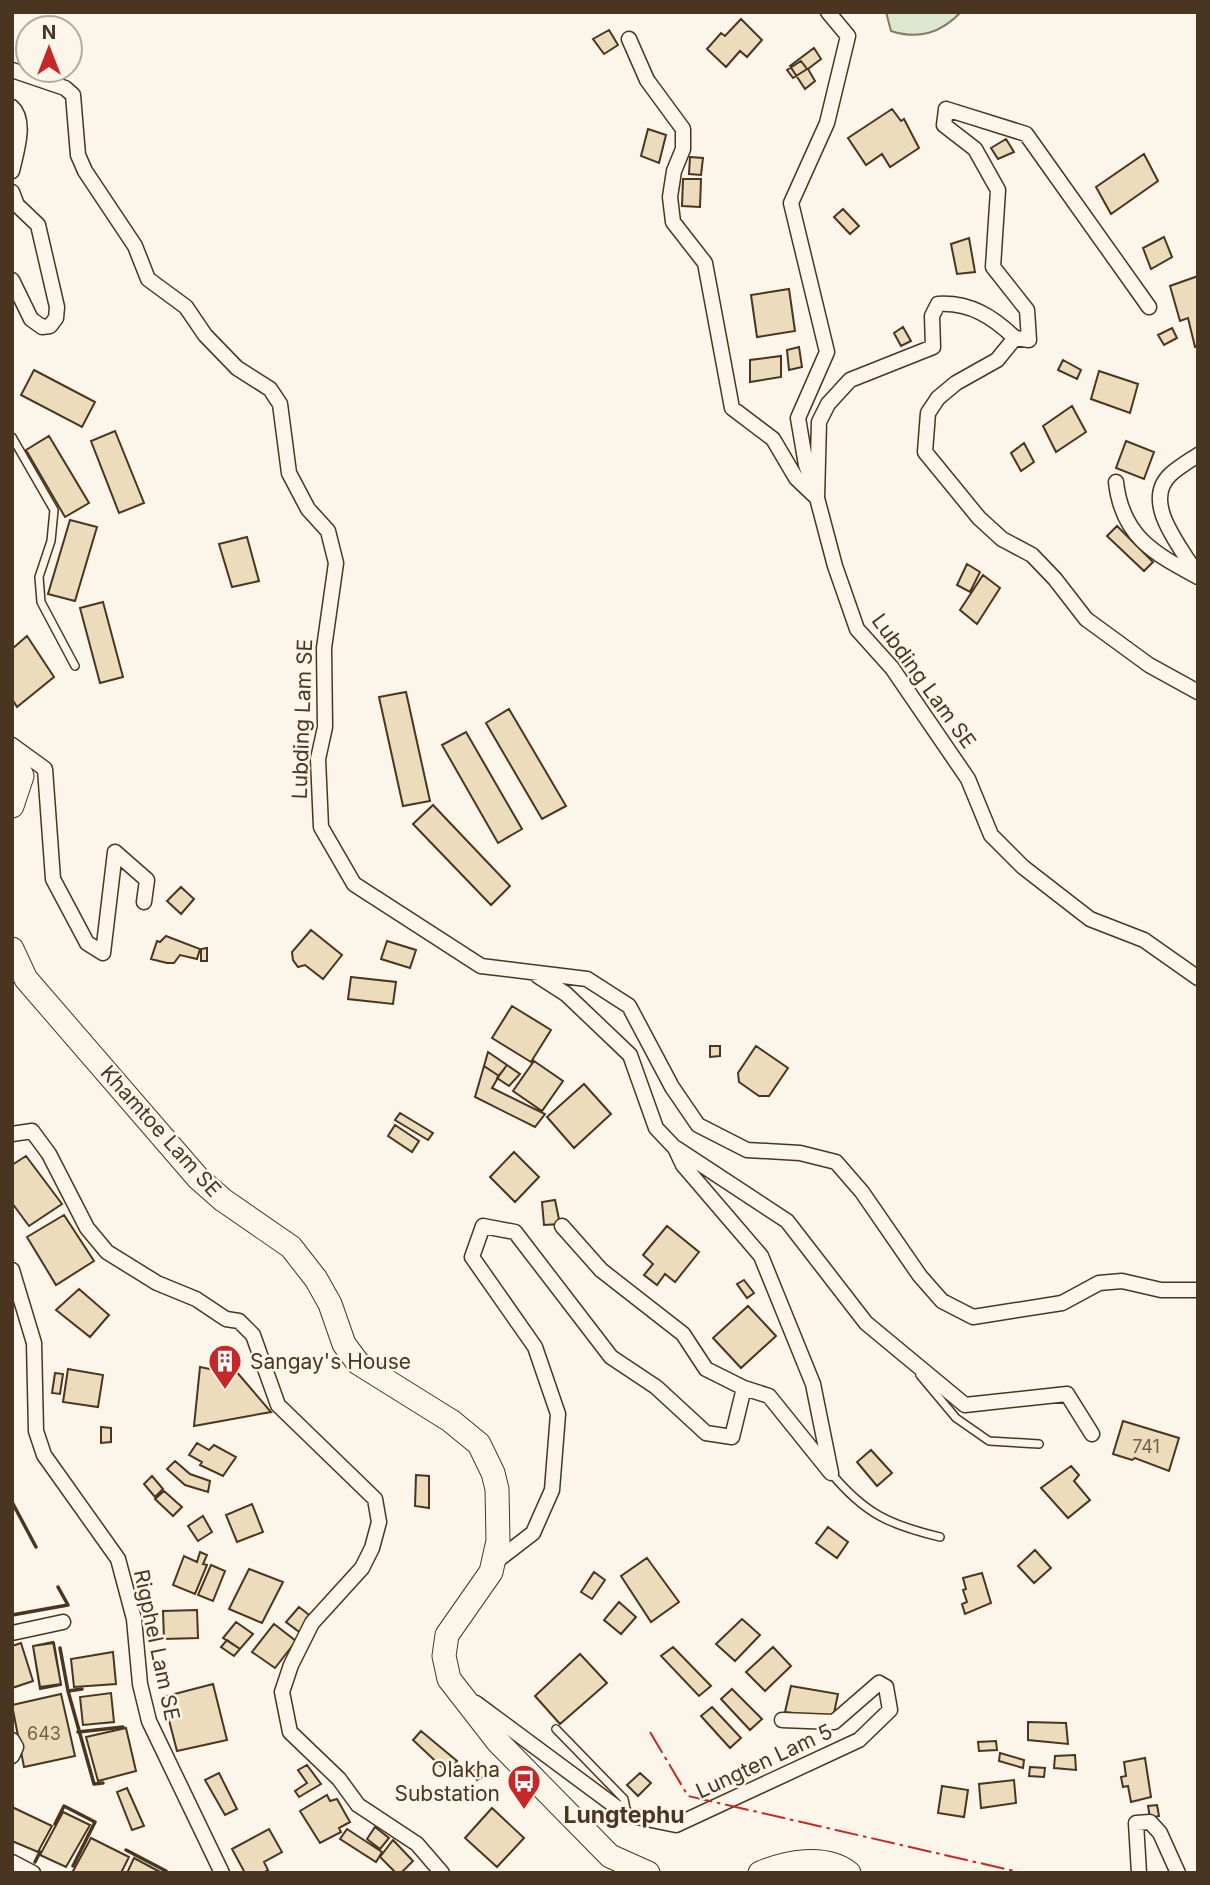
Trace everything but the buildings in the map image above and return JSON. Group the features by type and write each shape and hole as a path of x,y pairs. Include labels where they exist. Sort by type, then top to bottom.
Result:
{"main road":[{"path":"12,755 22,776 12,806"},
{"name":"Khamtoe Lam SE","path":"12,949 26,979 198,1178 223,1200 291,1247 316,1279 330,1304 344,1344 358,1363 451,1421 478,1444 493,1473 497,1489 498,1541 491,1572 447,1635 444,1656 449,1679 498,1742 610,1856 648,1873"},
{"path":"760,1873 823,1862 840,1866 849,1873"}],"street":[{"path":"817,498 806,465 798,418 827,352 791,203 827,123 848,36 828,12"},
{"path":"629,39 647,80 683,129 683,149 674,171 670,197 673,222 705,263 732,408 773,439 796,478 817,498"},
{"name":"Lubding Lam SE","path":"12,71 65,88 73,95 78,155 85,172 135,246 148,279 186,307 205,335 237,368 270,389 280,404 289,473 307,509 328,531 336,563 324,648 325,727 318,759 321,827 354,884 481,966 587,979 629,1006 672,1087 698,1125 722,1140 747,1150 800,1153 836,1162 862,1192 920,1276 942,1301 973,1317 1062,1303 1099,1283 1122,1281 1161,1290 1198,1290"},
{"path":"12,107 16,110 19,140 12,171"},
{"path":"1149,307 1026,134 946,109 944,125 975,149 998,190 993,267 1027,310 1029,340 1015,338 997,360 956,383 938,398 928,412 925,452 979,518 1002,539 1032,555 1055,579 1086,619 1149,665 1198,692"},
{"path":"12,192 17,205 38,225 57,307 56,318 50,326 42,327 31,319 12,280"},
{"name":"Lubding Lam SE","path":"1015,338 983,313 957,303 938,304 932,316 933,347 850,380 828,404 819,422 817,498 835,566 857,629 892,668 968,779 991,835 1023,867 1090,919 1144,940 1198,978"},
{"path":"1198,455 1169,476 1160,492 1158,507 1198,576"},
{"path":"1116,482 1119,509 1142,542 1198,576"},
{"path":"12,745 45,769 52,879 87,943 103,953 115,852 147,880 144,902"},
{"path":"534,974 566,994 630,1055 656,1128 675,1148 787,1221 866,1323 965,1405 1067,1394 1092,1434"},
{"path":"12,1134 32,1131 49,1154 87,1228 107,1252 157,1283 196,1299 226,1319 239,1321 253,1335 278,1405 375,1499 379,1522 372,1548 362,1568 312,1623 291,1665 282,1692 290,1732 340,1779 358,1805 417,1844 442,1873"},
{"path":"675,1148 683,1165 761,1256 813,1384 831,1473"},
{"path":"494,1563 533,1533 552,1490 558,1413 535,1347 472,1257 483,1226 515,1232 611,1357 656,1387 706,1433 732,1437 744,1388"},
{"path":"562,1226 601,1270 683,1334 706,1368 744,1388 769,1396 831,1473"},
{"name":"Rigphel Lam SE","path":"12,1270 34,1343 36,1431 44,1455 118,1559 134,1619 140,1684 149,1721 222,1873"},
{"path":"12,1633 63,1622"},
{"name":"Lungten Lam 5","path":"457,1691 627,1815 676,1825 859,1740 890,1710 886,1687 879,1682 867,1690 834,1722 782,1720"},
{"path":"12,1740 16,1747 12,1756"},
{"path":"1139,1873 1136,1823 1150,1822 1160,1833 1178,1873"},
{"path":"12,1862 33,1873"}],"lane":[{"path":"12,438 54,510 51,541 38,577 41,602 75,666"},
{"path":"899,1350 956,1418 989,1441 1039,1444"},
{"path":"831,1473 854,1501 902,1528 940,1538"},
{"path":"556,1729 624,1799 627,1815"}],"green space":[{"path":"886,12 961,12 937,30 911,35 891,31"}],"wall":[{"path":"12,1502 36,1547"},
{"path":"12,1615 68,1605 58,1587"},
{"path":"60,1648 68,1691 82,1689"},
{"path":"68,1691 94,1784 103,1783"},
{"path":"78,1732 123,1727"},
{"path":"55,1824 64,1806 95,1822 73,1866"},
{"path":"126,1850 166,1871"},
{"path":"35,1862 40,1852"}],"power":[{"path":"650,1732 688,1796 1023,1873"}],"place":[{"name":"Sangay's House","path":"225,1391"},
{"name":"Olakha Substation","path":"524,1811"}],"district":[{"name":"Lungtephu","path":"624,1815"}]}
